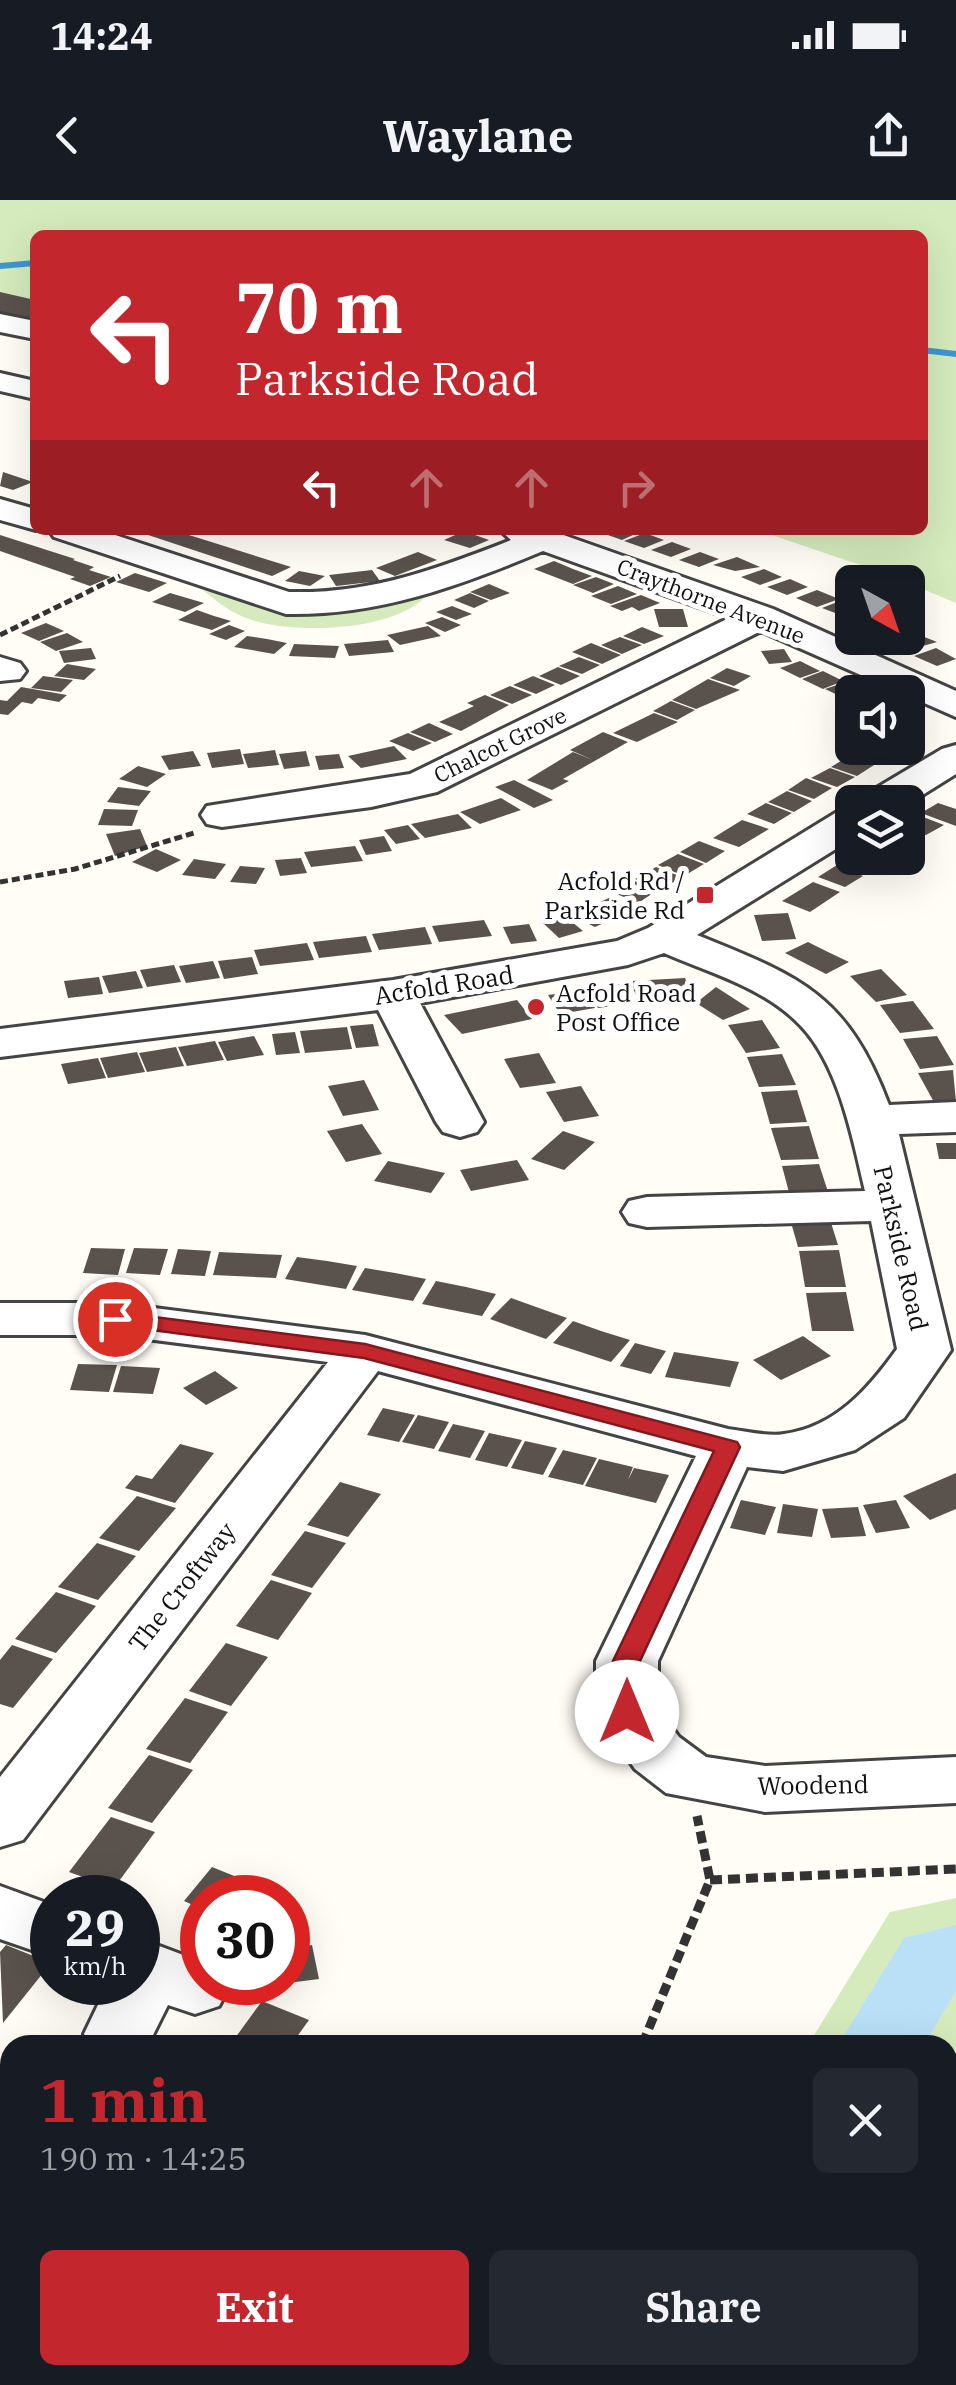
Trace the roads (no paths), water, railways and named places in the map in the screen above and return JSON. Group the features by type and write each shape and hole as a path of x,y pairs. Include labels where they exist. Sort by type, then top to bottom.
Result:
{"street":[{"path":"0,323 30,329"},
{"path":"0,382 30,389"},
{"path":"0,509 30,518"},
{"path":"80,535 286,604 347,605 432,582 528,535"},
{"name":"Craythorne Avenue","path":"533,535 760,617 956,705"},
{"name":"Chalcot Grove","path":"219,820 423,783 760,617"},
{"path":"910,785 956,757"},
{"name":"Acfold Road","path":"0,1043 393,994 612,956 664,937 835,831"},
{"name":"Parkside Road","path":"0,1318 115,1319 365,1351 728,1447 783,1452 835,1438 884,1406 924,1350 872,1120 830,1030 811,1010 775,987 664,937"},
{"path":"393,994 456,1123"},
{"path":"872,1120 956,1116"},
{"path":"647,1212 891,1205"},
{"name":"The Croftway","path":"0,1823 365,1351"},
{"name":"Woodend","path":"728,1447 627,1661 627,1712 658,1753 689,1777 765,1790 956,1780"},
{"path":"0,1912 30,1924"},
{"path":"118,2034 161,1974"}],"waterway":[{"path":"0,266 30,263"},
{"path":"928,351 956,354"},
{"path":"886,2035 933,1960 956,1956"}],"place":[{"name":"Acfold Rd / Parkside Rd","path":"705,895"},
{"name":"Acfold Road Post Office","path":"536,1007"}]}
